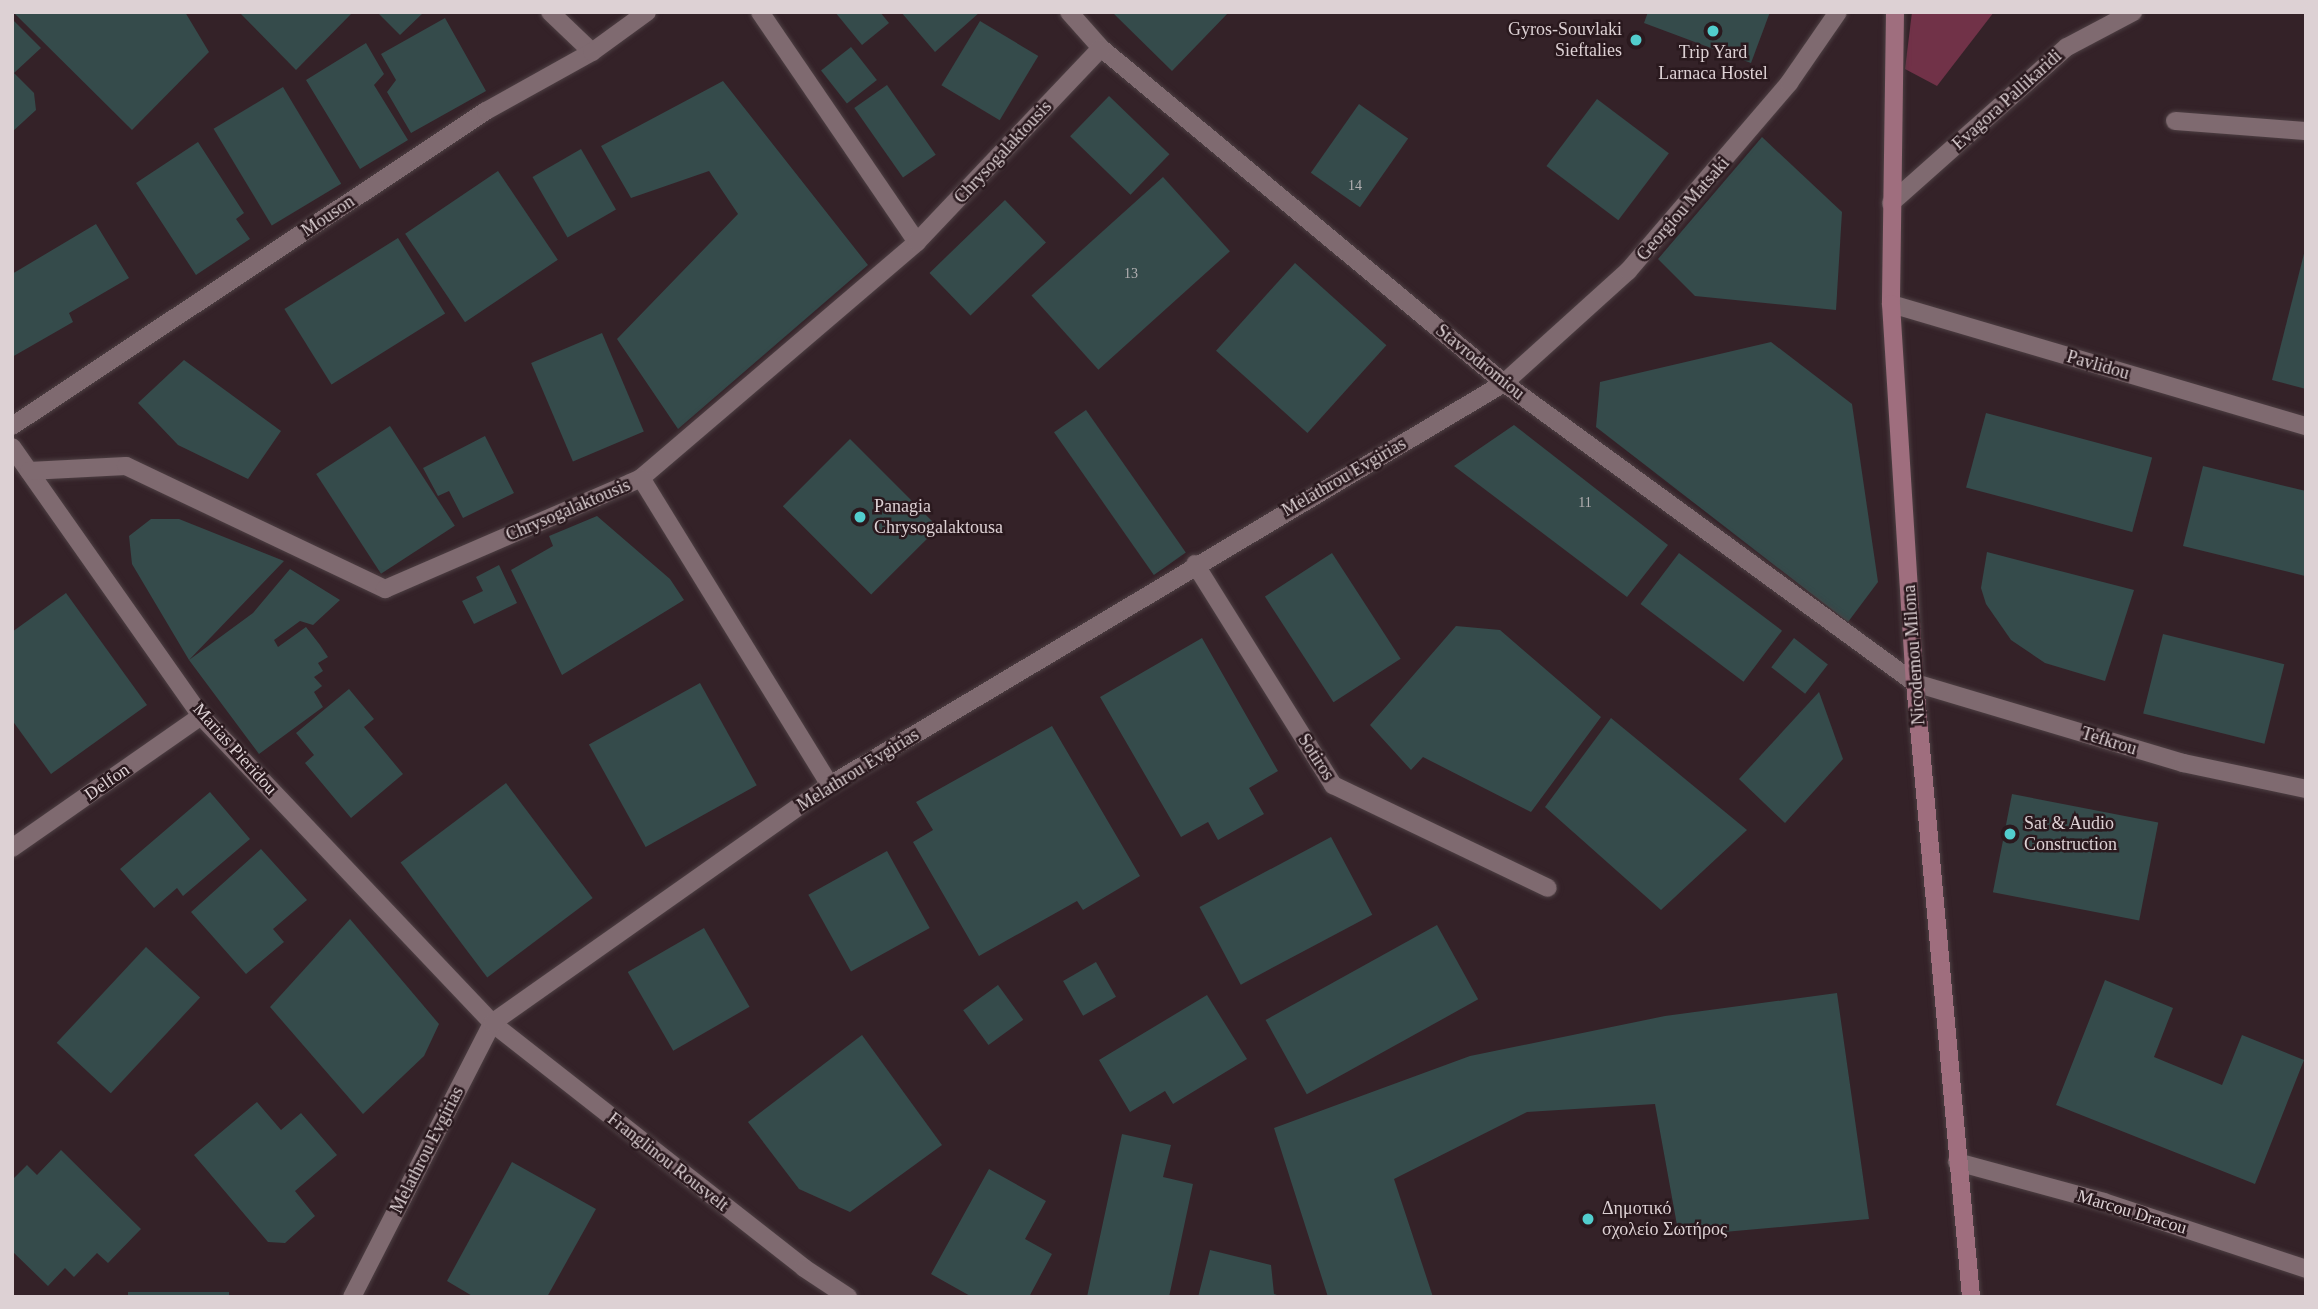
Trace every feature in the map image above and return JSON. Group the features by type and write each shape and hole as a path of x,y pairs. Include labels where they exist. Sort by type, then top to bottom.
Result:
{"main road":[{"name":"Nicodemou Milona","path":"1895,12 1891,304 1915,683 1971,1297"}],"street":[{"path":"550,12 592,52"},
{"name":"Mouson","path":"12,426 486,111 592,52 647,12"},
{"path":"760,12 917,242"},
{"name":"Stavrodromiou","path":"1069,12 1101,48 1504,383 1915,683"},
{"name":"Georgiou Matsaki","path":"1504,383 1628,271 1789,83 1838,12"},
{"name":"Evagora Pallikaridi","path":"1891,203 2067,47 2133,12"},
{"name":"Chrysogalaktousis","path":"29,471 125,466 385,589 641,478 917,242 1101,48"},
{"path":"2175,121 2306,131"},
{"name":"Pavlidou","path":"1891,304 2306,426"},
{"name":"Melathrou Evgirias","path":"352,1297 492,1023 830,785 1195,564 1504,383"},
{"name":"Marias Pieridou","path":"12,447 201,716 492,1023"},
{"path":"641,478 830,785"},
{"name":"Sotiros","path":"1195,564 1333,785 1548,888"},
{"name":"Tefkrou","path":"1915,683 2183,763 2306,789"},
{"name":"Delfon","path":"12,848 201,716"},
{"name":"Franglinou Rousvelt","path":"492,1023 804,1268 848,1297"},
{"name":"Marcou Dracou","path":"1957,1161 2104,1202 2306,1269"}],"shaded area":[{"path":"1912,12 1994,12 1937,86 1905,69"}],"building":[{"path":"13,12 185,12 209,52 132,130"},
{"path":"239,12 353,12 296,70"},
{"path":"377,12 424,12 400,35"},
{"path":"835,12 880,12 889,23 862,45"},
{"path":"901,12 980,12 935,52"},
{"path":"1112,12 1229,12 1172,71"},
{"path":"1648,12 1770,12 1751,63 1644,23"},
{"path":"445,18 486,91 411,133 387,92 396,80 381,54"},
{"path":"12,19 41,48 14,73 34,93 36,110 12,132"},
{"path":"980,21 1038,56 1000,120 941,85"},
{"path":"366,43 384,74 374,85 408,140 360,169 306,80"},
{"path":"851,47 877,80 847,103 821,70"},
{"path":"723,81 868,265 678,429 617,339 738,214 709,171 631,198 601,146"},
{"path":"887,85 936,155 903,178 854,108"},
{"path":"283,87 341,184 272,226 214,129"},
{"path":"1109,96 1169,154 1131,195 1070,136"},
{"path":"1597,99 1669,153 1618,220 1546,166"},
{"path":"1359,104 1408,138 1360,207 1311,173"},
{"path":"1762,137 1842,212 1836,310 1695,296 1658,259"},
{"path":"198,142 244,213 236,219 250,239 196,275 136,183"},
{"path":"581,149 616,210 568,238 533,177"},
{"path":"498,171 558,260 465,322 405,234"},
{"path":"1163,177 1230,251 1098,370 1031,295"},
{"path":"1005,200 1046,242 970,315 929,273"},
{"path":"96,224 129,278 69,313 73,322 12,357 12,274"},
{"path":"398,238 445,313 332,384 284,309"},
{"path":"2306,246 2306,389 2272,380"},
{"path":"1295,263 1386,345 1307,433 1216,351"},
{"path":"602,333 644,431 573,462 531,363"},
{"path":"1771,342 1852,404 1878,582 1848,622 1596,427 1600,382"},
{"path":"184,360 281,431 248,479 178,445 138,403"},
{"path":"1086,410 1186,553 1154,575 1054,432"},
{"path":"1986,413 2152,458 2132,532 1966,487"},
{"path":"1514,425 1668,545 1627,597 1454,466"},
{"path":"390,426 455,526 381,574 316,474"},
{"path":"485,436 514,493 463,518 449,491 438,496 423,468"},
{"name":"Panagia Chrysogalaktousa","path":"850,439 938,527 871,595 783,506"},
{"path":"2203,466 2306,491 2305,576 2183,546"},
{"path":"597,516 670,579 684,600 562,675 511,570 553,546 549,536"},
{"path":"151,519 179,519 284,561 189,660 132,564 129,536"},
{"path":"1987,552 2134,590 2105,681 2045,663 2011,640 1986,604 1981,588"},
{"path":"1332,553 1401,659 1334,702 1265,597"},
{"path":"1679,553 1782,631 1744,682 1640,604"},
{"path":"499,565 517,603 474,624 462,601 483,591 476,577"},
{"path":"290,569 340,600 313,625 300,621 274,640 278,647 306,627 320,645 328,657 318,663 323,671 314,677 322,686 314,692 323,707 259,754 189,660 253,613"},
{"path":"66,593 147,705 51,774 12,720 12,632"},
{"path":"1456,626 1500,630 1601,717 1531,812 1423,757 1411,770 1370,725"},
{"path":"2163,634 2284,664 2264,744 2143,714"},
{"path":"1202,638 1278,771 1249,788 1264,814 1218,840 1208,822 1181,837 1100,697"},
{"path":"1794,638 1828,664 1805,694 1771,667"},
{"path":"700,683 757,785 646,847 589,745"},
{"path":"349,689 374,719 364,727 403,774 351,818 305,763 314,755 296,733"},
{"path":"1819,692 1843,759 1785,823 1739,779"},
{"path":"1611,718 1747,830 1661,910 1545,807"},
{"path":"1052,726 1140,876 1083,910 1077,901 979,956 913,842 933,830 916,802"},
{"path":"506,783 593,898 487,977 401,862"},
{"path":"210,792 250,839 183,896 177,888 154,908 120,869"},
{"path":"2012,794 2158,822 2139,921 1993,892"},
{"path":"1331,837 1372,915 1241,985 1199,907"},
{"path":"261,849 307,900 273,929 284,942 246,974 191,912"},
{"path":"887,851 930,928 851,972 808,895"},
{"path":"350,919 439,1024 424,1056 363,1114 270,1007"},
{"path":"1437,925 1478,999 1307,1094 1266,1020"},
{"path":"704,928 750,1007 673,1051 628,972"},
{"path":"146,947 200,997 111,1093 57,1043"},
{"path":"1096,962 1116,997 1083,1016 1063,981"},
{"path":"2105,980 2173,1008 2154,1057 2222,1085 2242,1035 2304,1060 2255,1184 2056,1105"},
{"path":"998,985 1023,1020 988,1045 963,1010"},
{"path":"1837,993 1869,1219 1679,1236 1655,1104 1527,1112 1394,1179 1433,1297 1328,1297 1274,1128 1470,1056 1665,1016"},
{"path":"1207,995 1247,1059 1173,1104 1165,1091 1130,1112 1099,1060"},
{"path":"862,1035 942,1145 850,1212 799,1189 748,1122"},
{"path":"257,1102 281,1130 301,1113 337,1155 295,1191 315,1216 285,1243 268,1242 194,1155"},
{"path":"1122,1134 1171,1145 1163,1177 1193,1184 1169,1297 1087,1297"},
{"path":"61,1150 141,1229 108,1263 97,1253 74,1277 65,1268 48,1286 12,1251 12,1180 27,1165 37,1175"},
{"path":"512,1162 596,1209 547,1297 474,1297 447,1281"},
{"path":"989,1169 1046,1201 1025,1239 1052,1254 1029,1297 972,1297 931,1274"},
{"path":"1210,1250 1271,1265 1274,1294 1283,1297 1198,1297"},
{"path":"128,1292 229,1292 229,1297 128,1297"}],"place":[{"name":"Trip Yard Larnaca Hostel","path":"1713,31"},
{"name":"Gyros-Souvlaki Sieftalies","path":"1636,40"},
{"name":"Panagia Chrysogalaktousa","path":"860,517"},
{"name":"Sat & Audio Construction","path":"2010,834"},
{"name":"Δημοτικό σχολείο Σωτήρος","path":"1588,1219"}]}
